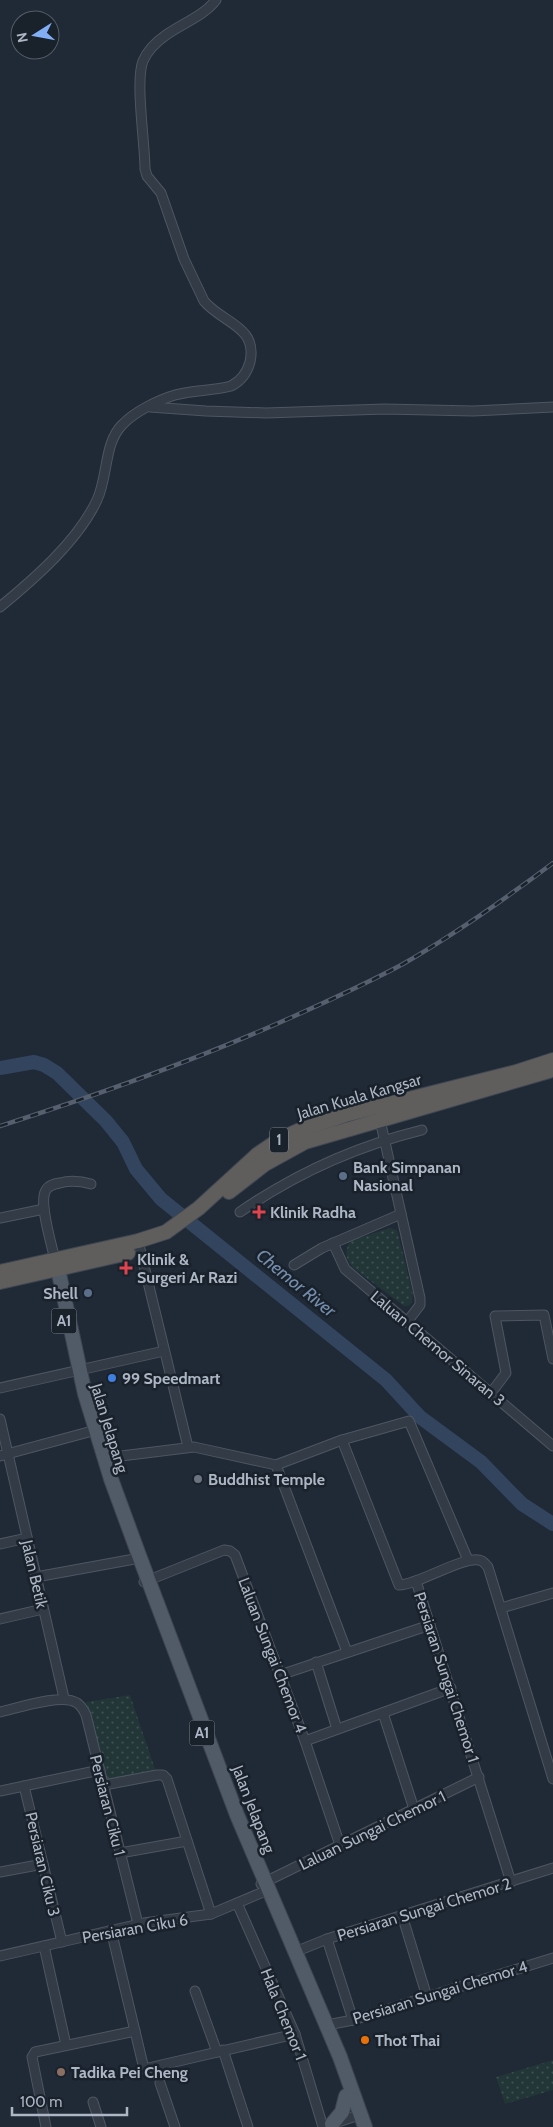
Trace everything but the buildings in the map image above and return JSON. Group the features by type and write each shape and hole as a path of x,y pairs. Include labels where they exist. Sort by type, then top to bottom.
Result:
{"highway":[{"name":"Jalan Kuala Kangsar","path":"202,1210 258,1154 280,1139 300,1130 345,1115 516,1072 553,1060"},
{"name":"Jalan Kuala Kangsar","path":"0,1282 140,1245 177,1230 251,1174 292,1148 323,1136 553,1070"},
{"path":"300,1130 365,1117 380,1120 388,1111 411,1099"},
{"name":"Jalan Kuala Kangsar","path":"0,1272 56,1266"}],"main road":[{"name":"Jalan Jelapang","path":"56,1266 77,1370 94,1431 138,1558"},
{"name":"Jalan Jelapang","path":"94,1431 146,1582 346,2096 345,2125"},
{"name":"Jalan Jelapang","path":"264,1887 295,1952 349,2078 345,2125"},
{"path":"345,2125 342,2112 346,2096"}],"street":[{"path":"0,608 81,527 97,501 115,433 128,420 173,396 231,386 244,376 251,358 249,339 204,301 184,259 164,199 147,176 145,169 140,80 142,63 158,41 201,13 216,0"},
{"path":"150,407 266,413 385,409 473,412 553,407"},
{"path":"380,1120 420,1302 407,1322"},
{"path":"240,1212 285,1182 384,1139 422,1130"},
{"path":"56,1266 43,1196 47,1187 55,1183 74,1180 91,1184"},
{"path":"0,1218 44,1209"},
{"path":"294,1265 310,1254 333,1243 401,1214"},
{"name":"Laluan Chemor Sinaran 3","path":"333,1243 346,1269 553,1446"},
{"path":"140,1245 188,1447"},
{"path":"491,1393 506,1373 495,1316 544,1315 553,1359"},
{"path":"0,1388 164,1351"},
{"name":"Jalan Betik","path":"0,1419 5,1454 27,1538 64,1698"},
{"path":"104,1458 173,1451 188,1447 276,1465 342,1440 409,1421 468,1560"},
{"path":"5,1454 94,1431"},
{"name":"Persiaran Sungai Chemor 1","path":"342,1440 396,1582 402,1586 416,1581 511,1882"},
{"path":"276,1465 347,1652"},
{"path":"0,1544 27,1538"},
{"name":"Laluan Sungai Chemor 4","path":"146,1582 224,1550 230,1551 235,1555 305,1741 340,1845"},
{"path":"36,1577 138,1558"},
{"path":"416,1581 468,1560 482,1561 488,1567 553,1779"},
{"path":"501,1608 553,1593"},
{"path":"0,1619 44,1609"},
{"path":"280,1675 430,1626"},
{"path":"316,1662 336,1730"},
{"path":"305,1741 450,1688"},
{"path":"0,1712 64,1698"},
{"name":"Persiaran Ciku 1","path":"64,1698 76,1701 86,1715 138,1924"},
{"path":"383,1713 414,1809"},
{"path":"0,1791 100,1770"},
{"path":"104,1786 157,1775 163,1775 167,1779 211,1914"},
{"name":"Laluan Sungai Chemor 1","path":"264,1887 340,1845 479,1777"},
{"name":"Persiaran Ciku 3","path":"24,1786 62,1942"},
{"path":"120,1853 187,1840"},
{"path":"0,1872 43,1864"},
{"name":"Persiaran Sungai Chemor 2","path":"295,1952 327,1939 553,1868"},
{"name":"Persiaran Ciku 6","path":"0,1956 138,1924 211,1914 237,1903 264,1887"},
{"name":"Hala Chemor 1","path":"237,1903 295,2034 345,2125"},
{"path":"402,1915 427,1997"},
{"path":"111,1930 144,2069 295,2034"},
{"path":"327,1939 353,2020"},
{"path":"44,1946 66,2045"},
{"name":"Persiaran Sungai Chemor 4","path":"327,2025 353,2020 553,1958"},
{"path":"195,1991 220,2051 248,2127"},
{"path":"46,2127 32,2057 34,2052 135,2031"},
{"path":"160,2083 175,2127"},
{"path":"93,2102 101,2127"}],"shaded area":[{"path":"390,1228 397,1230 413,1295 409,1306 404,1306 352,1267 347,1257 347,1248 350,1241"},
{"path":"130,1695 156,1772 108,1780 86,1702"},
{"path":"553,2060 553,2090 505,2104 496,2077"}],"waterway":[{"name":"Chemor River","path":"0,1068 34,1062 44,1065 57,1073 106,1121 123,1142 136,1169 161,1199 386,1380 420,1417 481,1462 522,1504 553,1524"}],"railway":[{"path":"0,1126 183,1062 255,1033 347,992 403,964 442,941 553,863"}],"place":[{"name":"Bank Simpanan Nasional","path":"343,1176"},
{"name":"Klinik Radha","path":"259,1212"},
{"name":"Klinik & Surgeri Ar Razi","path":"126,1268"},
{"name":"Shell","path":"88,1293"},
{"name":"99 Speedmart","path":"112,1378"},
{"name":"Buddhist Temple","path":"198,1479"},
{"name":"Thot Thai","path":"365,2040"},
{"name":"Tadika Pei Cheng","path":"61,2072"}]}
